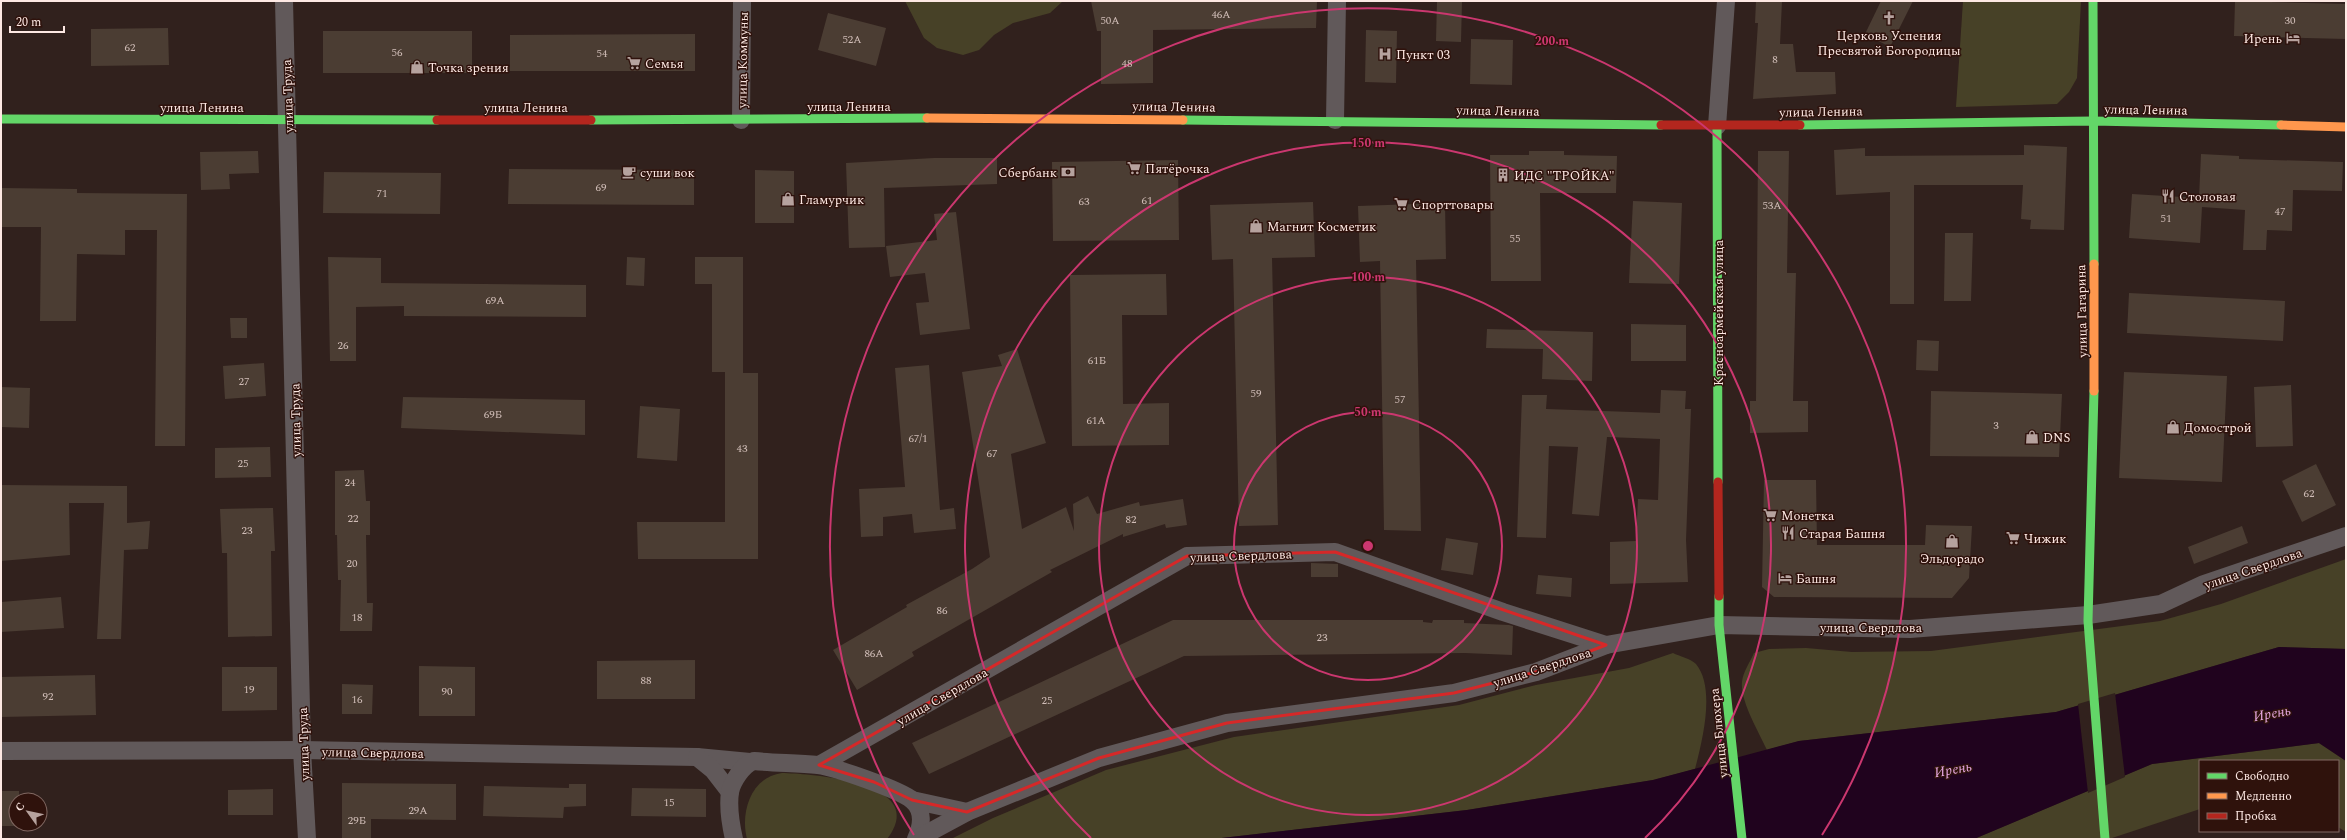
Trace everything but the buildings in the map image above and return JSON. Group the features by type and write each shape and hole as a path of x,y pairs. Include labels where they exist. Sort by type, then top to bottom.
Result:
{"street":[{"name":"улица Труда","path":"284,1 302,750 307,839"},
{"name":"улица Коммуны","path":"741,120 742,1"},
{"path":"1335,120 1336,1"},
{"name":"Красноармейская улица","path":"1719,625 1718,126 1726,1"},
{"name":"улица Гагарина","path":"2094,1 2092,121 2095,364 2088,618 2106,839"},
{"name":"улица Ленина","path":"1,119 288,121 1050,118 1335,120 1718,126 2092,121 2346,127"},
{"name":"улица Свердлова","path":"917,839 967,812 1099,758 1227,723 1454,693 1536,672 1606,646 1719,625 1910,629 2088,618 2161,604 2204,584 2346,536"},
{"name":"улица Свердлова","path":"819,765 1187,556 1335,552 1503,612 1606,646"},
{"name":"улица Блюхера","path":"1719,625 1742,839"},
{"name":"улица Свердлова","path":"1,751 302,750 697,757 750,762 819,765 874,782 912,800"},
{"path":"697,757 713,770 730,792"},
{"path":"734,839 732,830 730,792 737,776 750,762"},
{"path":"912,800 967,812"},
{"path":"912,800 919,809 922,820 917,839"}],"highlighted area":[{"path":"1335,552 1606,645 1536,672 1454,693 1227,723 1099,758 967,812 912,800 874,782 819,765 1187,556"}],"shaded area":[{"path":"905,1 1063,1 1050,13 1013,23 994,35 979,50 963,55 937,48 924,38"},
{"path":"1963,1 2081,1 2077,78 2069,92 2057,104 1956,107"},
{"path":"2346,559 2346,649 2279,647 2056,712 1799,741 1767,750 1747,707 1742,690 1742,682 1745,671 1754,653 1769,649 1806,648 1852,652 1931,651 2160,621 2221,604"},
{"path":"1673,653 1694,662 1702,674 1706,701 1704,730 1695,769 1653,780 1467,810 1213,839 951,839 993,818 1106,770 1234,737 1459,705 1536,685 1629,668"},
{"path":"2319,743 2346,761 2346,832 2339,828 2339,760 2199,760 2199,809 2109,839 1974,839 2152,764"},
{"path":"782,773 840,779 863,785 881,793 894,805 896,820 887,839 747,839 745,818 750,797 762,781 771,776"}],"water":[{"path":"2279,647 2346,649 2346,761 2319,743 2152,764 1974,839 1213,839 1467,810 1653,780 1799,741 2056,712"}],"pier":[{"path":"2115,693 2125,777 2088,793 2078,704"}],"traffic: fast":[{"path":"2093,1 2094,264"},
{"path":"591,120 927,118"},
{"path":"1,119 437,120"},
{"path":"1183,120 1661,125"},
{"path":"1800,125 2093,121 2281,125"},
{"path":"1717,126 1718,482"},
{"path":"2094,391 2088,621 2105,839"},
{"path":"1719,596 1719,625 1742,839"}],"traffic: slow":[{"path":"927,118 1183,120"},
{"path":"2281,125 2346,127"},
{"path":"2094,264 2094,391"}],"traffic: jam":[{"path":"437,120 591,120"},
{"path":"1661,125 1800,125"},
{"path":"1718,482 1719,596"}],"place":[{"name":"Церковь Успения Пресвятой Богородицы","path":"1889,18"},
{"name":"Ирень","path":"2293,38"},
{"name":"Пункт 03","path":"1385,54"},
{"name":"Семья","path":"634,63"},
{"name":"Точка зрения","path":"417,67"},
{"name":"Пятёрочка","path":"1134,168"},
{"name":"суши вок","path":"629,172"},
{"name":"Сбербанк","path":"1068,172"},
{"name":"ИДС \"ТРОЙКА\"","path":"1503,175"},
{"name":"Столовая","path":"2168,196"},
{"name":"Гламурчик","path":"788,199"},
{"name":"Спорттовары","path":"1401,204"},
{"name":"Магнит Косметик","path":"1256,226"},
{"name":"Домострой","path":"2173,427"},
{"name":"DNS","path":"2032,437"},
{"name":"Монетка","path":"1770,515"},
{"name":"Старая Башня","path":"1788,533"},
{"name":"Чижик","path":"2013,538"},
{"name":"Эльдорадо","path":"1952,541"},
{"name":"Башня","path":"1785,578"}]}
